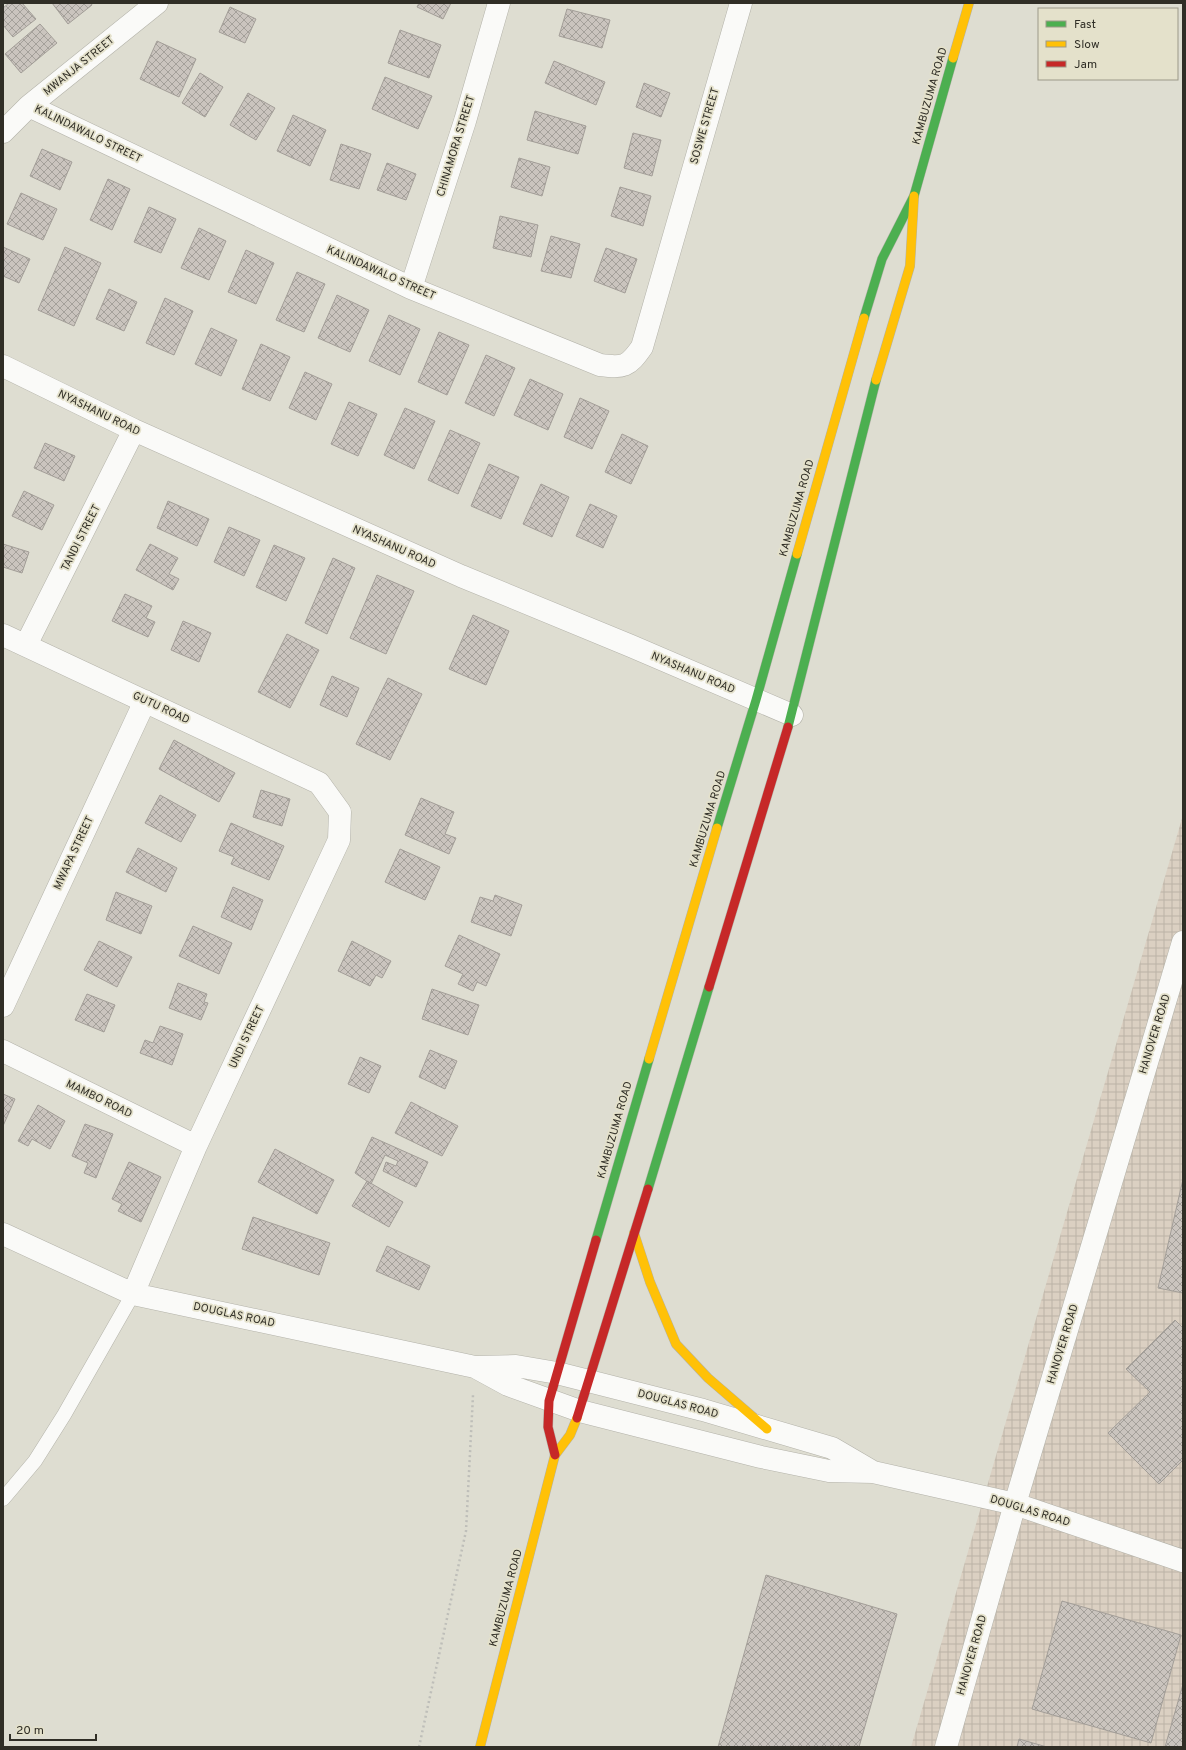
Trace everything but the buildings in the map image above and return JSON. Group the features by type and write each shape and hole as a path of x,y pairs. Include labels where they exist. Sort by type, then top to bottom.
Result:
{"main road":[{"name":"KAMBUZUMA ROAD","path":"555,1455 548,1427 549,1401 557,1372 675,969 756,700 852,354 882,258 914,196 969,3"},
{"name":"KAMBUZUMA ROAD","path":"480,1747 555,1455 570,1435 580,1411 792,715 880,366 910,266 914,196"},
{"path":"634,1233 650,1282 676,1344 687,1358 708,1378 766,1429"}],"street":[{"name":"MWANJA STREET","path":"3,132 29,106 158,3"},
{"name":"CHINAMORA STREET","path":"411,288 465,121 499,3"},
{"name":"SOSWE STREET","path":"669,250 741,3"},
{"name":"KALINDAWALO STREET","path":"29,106 411,288 600,365 617,367 632,361 642,347 669,250"},
{"name":"NYASHANU ROAD","path":"3,366 134,430 461,576 631,646 792,715"},
{"name":"TANDI STREET","path":"26,645 134,430"},
{"name":"GUTU ROAD","path":"3,635 319,783"},
{"name":"MWAPA STREET","path":"3,1006 145,701"},
{"name":"UNDI STREET","path":"133,1294 196,1146 339,840 340,812 319,783"},
{"name":"HANOVER ROAD","path":"946,1747 1015,1504 1183,942"},
{"name":"MAMBO ROAD","path":"3,1051 196,1146"},
{"name":"DOUGLAS ROAD","path":"3,1234 133,1294 475,1367 516,1366 557,1372 703,1410 832,1448 873,1472"},
{"name":"DOUGLAS ROAD","path":"475,1367 508,1385 580,1411 761,1457 829,1471 873,1472 1015,1504 1183,1561"}],"lane":[{"path":"3,1499 35,1461 64,1415 133,1294"}],"path":[{"path":"419,1747 466,1531 475,1367"}],"shaded area":[{"path":"1183,815 1183,1747 911,1747"}],"traffic: fast":[{"path":"864,318 882,259 914,196 953,58"},
{"path":"788,727 876,380"},
{"path":"717,828 756,700 797,554"},
{"path":"648,1189 709,987"},
{"path":"596,1240 649,1059"}],"traffic: slow":[{"path":"953,58 969,3"},
{"path":"876,380 910,266 914,196"},
{"path":"797,554 864,318"},
{"path":"649,1059 717,828"},
{"path":"634,1233 650,1282 676,1344 708,1378 767,1429"},
{"path":"480,1747 555,1455 570,1435 577,1418"}],"traffic: jam":[{"path":"709,987 788,727"},
{"path":"577,1418 648,1189"},
{"path":"555,1455 548,1427 549,1401 596,1240"}]}
